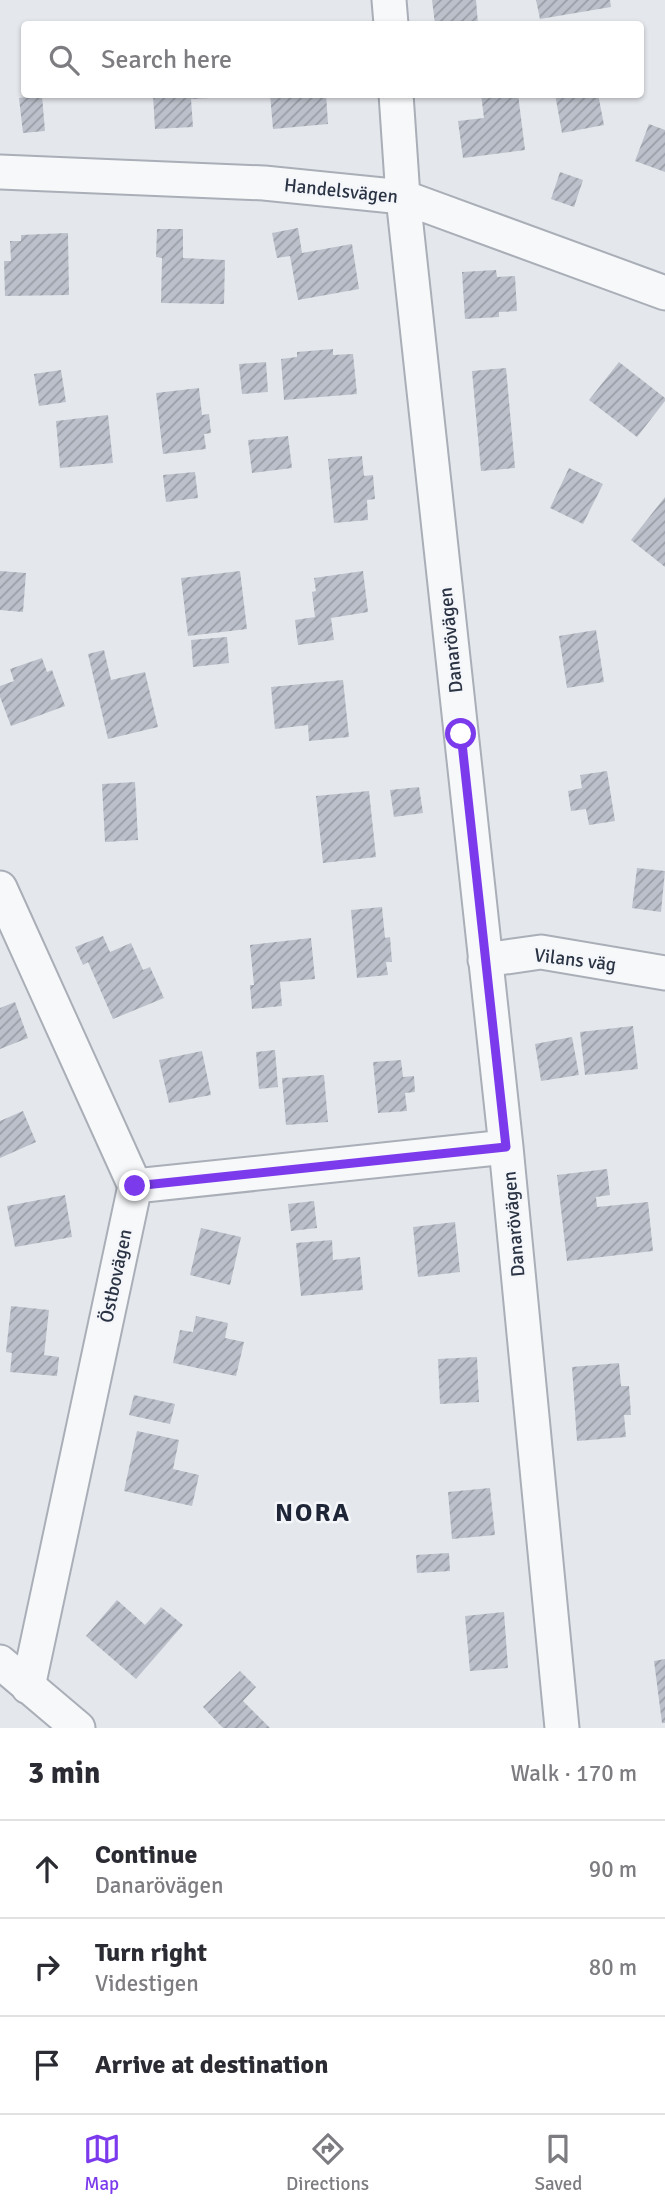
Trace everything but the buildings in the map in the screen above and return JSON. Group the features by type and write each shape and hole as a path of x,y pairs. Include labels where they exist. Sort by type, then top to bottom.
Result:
{"street":[{"path":"389,0 391,21"},
{"name":"Danarövägen","path":"396,98 403,197 506,1147 562,1728"},
{"name":"Handelsvägen","path":"0,172 264,183 403,197 665,293"},
{"path":"0,888 135,1186 506,1147"},
{"name":"Vilans väg","path":"485,960 541,952 665,973"},
{"name":"Östbovägen","path":"28,1686 135,1186"},
{"path":"0,1662 78,1728"}],"district":[{"name":"NORA","path":"313,1513"}],"route":[{"path":"135,1186 506,1147 461,734"}]}
